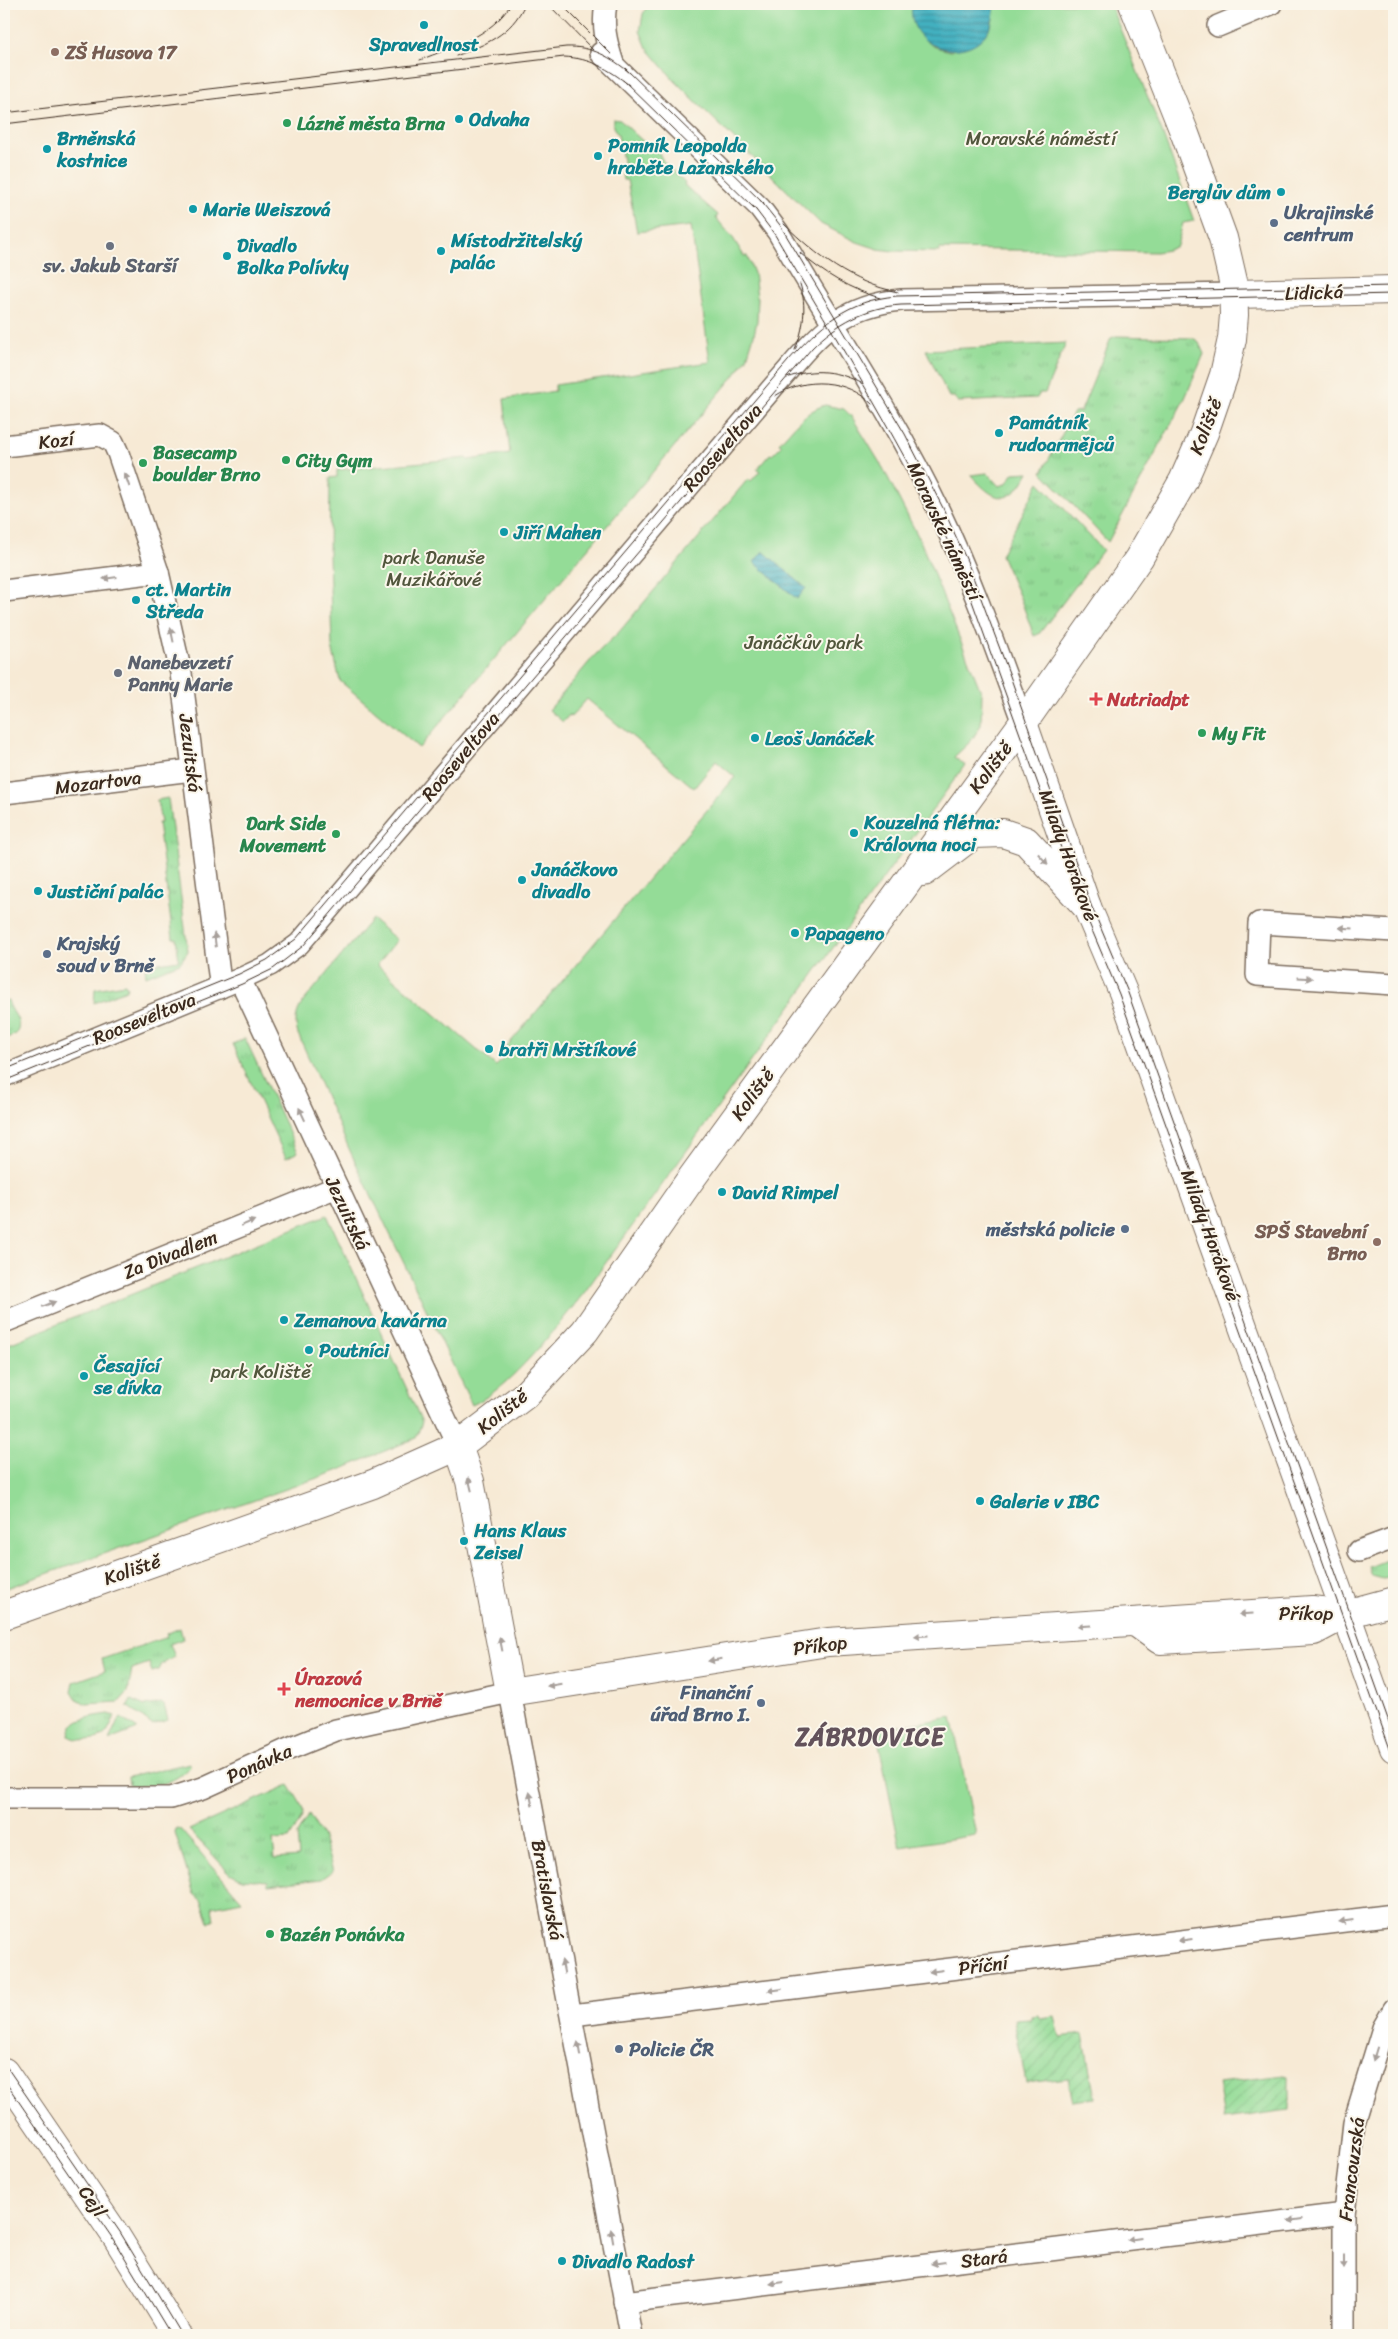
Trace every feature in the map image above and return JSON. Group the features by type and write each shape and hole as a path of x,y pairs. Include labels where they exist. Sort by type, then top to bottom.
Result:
{"street":[{"name":"Moravské náměstí","path":"606,4 604,27 607,58 768,216 901,436 963,563 1023,723"},
{"path":"833,324 863,308 901,300 1234,294 1231,269 1223,238 1133,4"},
{"path":"1218,26 1271,4"},
{"name":"Lidická","path":"1234,294 1394,290"},
{"name":"Koliště","path":"4,1615 373,1484 458,1446 525,1395 585,1331 717,1143 1023,723 1139,558 1182,481 1204,433 1224,375 1234,326 1234,294"},
{"name":"Rooseveltova","path":"4,1076 219,988 283,957 314,928 774,386 817,337 833,324"},
{"name":"Kozí","path":"4,446 83,436 100,435 108,438"},
{"name":"Jezuitská","path":"108,438 113,442 118,453 158,572 181,673 220,982 219,988"},
{"path":"4,591 158,572"},
{"name":"Milady Horákové","path":"1023,723 1087,907 1123,992 1394,1748"},
{"name":"Mozartova","path":"4,793 192,770"},
{"path":"902,888 974,834 1003,833 1026,841 1087,907"},
{"path":"1394,931 1259,923 1257,975 1394,984"},
{"name":"Jezuitská","path":"240,979 458,1446"},
{"name":"Za Divadlem","path":"4,1322 336,1187"},
{"name":"Bratislavská","path":"458,1446 470,1482 631,2335"},
{"path":"1359,1551 1394,1538"},
{"path":"1346,1614 1394,1601"},
{"name":"Příkop","path":"510,1692 828,1642 1312,1610 1346,1614"},
{"name":"Ponávka","path":"4,1798 171,1798 204,1788 284,1751 336,1730 510,1692"},
{"name":"Příční","path":"572,2015 1394,1915"},
{"name":"Francouzská","path":"1344,2335 1344,2214 1354,2123 1383,2028 1394,2009"},
{"name":"Cejl","path":"4,2072 116,2236 177,2335"},
{"name":"Stará","path":"624,2302 1344,2214"}],"green space":[{"name":"Moravské náměstí","path":"648,4 912,4 917,23 928,42 935,47 951,51 991,26 994,4 1110,4 1162,132 1194,221 1183,223 1177,246 1156,252 940,249 939,252 893,251 878,249 857,242 821,224 675,81 647,48 640,31 643,14"},
{"name":"park Danuše Muzikářové","path":"613,119 620,120 648,146 658,151 663,161 685,183 684,185 718,215 716,218 733,238 744,256 747,256 754,273 758,297 757,321 747,358 734,376 419,748 340,681 332,647 329,555 330,478 337,477 337,470 467,458 468,460 510,454 504,399 555,391 555,385 710,362 691,226 637,232 627,180 623,180 622,172 625,171 618,135 613,127"},
{"path":"1116,336 1192,338 1198,341 1204,354 1185,398 1108,542 1042,472 1074,412 1081,411 1111,338"},
{"path":"1066,343 1045,393 1040,393 1037,398 958,402 954,397 949,397 926,350"},
{"name":"Janáčkův park","path":"825,405 844,409 852,417 883,468 920,540 982,694 981,725 971,741 954,757 965,765 584,1293 547,1339 517,1371 487,1397 472,1405 350,1151 298,1034 296,1025 297,1013 303,1002 372,919 397,940 377,965 496,1066 506,1054 503,1051 735,777 716,761 694,788 587,699 571,717 569,715 563,722 549,710 595,655 619,632 748,479 751,481 760,471 757,469 770,454 772,455 782,445 779,443 811,411"},
{"path":"1029,472 1015,491 1008,496 1002,497 987,491 971,475 987,473 999,486 1006,484 1014,473"},
{"path":"1039,482 1103,550 1039,634 1034,636 1021,600 1001,555"},
{"path":"168,798 188,951 180,963 146,976 145,965 179,960 176,938 173,938 158,823 161,823 157,800"},
{"path":"125,984 126,990 94,1003 95,989"},
{"path":"8,1000 19,1024 16,1034 4,1039 4,1001"},
{"path":"245,1038 298,1152 286,1158 233,1044"},
{"name":"park Koliště","path":"327,1215 422,1422 416,1438 337,1471 4,1589 4,1346"},
{"path":"1394,1557 1394,1577 1383,1579 1372,1576 1369,1567"},
{"path":"180,1628 183,1639 170,1644 175,1657 162,1664 159,1670 152,1672 149,1663 132,1669 128,1692 119,1702 86,1704 78,1701 72,1691 74,1682 105,1671 102,1659 167,1637 166,1634"},
{"path":"131,1700 145,1706 161,1703 164,1705 168,1720 152,1725 127,1706"},
{"path":"109,1714 115,1716 107,1731 101,1737 81,1740 69,1735 70,1729 79,1721"},
{"path":"952,1717 976,1835 900,1847 876,1730"},
{"path":"121,1718 138,1729 109,1740 118,1720"},
{"path":"190,1763 190,1766 184,1773 170,1781 147,1786 129,1786 128,1777"},
{"path":"289,1785 300,1802 303,1812 289,1839 273,1840 275,1859 299,1857 297,1834 309,1814 323,1838 333,1871 322,1879 268,1885 268,1881 242,1879 230,1873 189,1830"},
{"path":"176,1828 180,1829 242,1901 212,1907 214,1921 209,1922 201,1900 194,1894 175,1833"},
{"path":"1038,2015 1039,2018 1055,2016 1060,2037 1083,2034 1095,2098 1073,2101 1068,2078 1026,2083 1014,2020 1031,2019 1031,2016"},
{"path":"1289,2076 1289,2110 1224,2119 1218,2083"}],"water":[{"path":"912,4 994,4 991,25 981,39 967,47 951,49 935,46 922,37 913,23"},
{"path":"763,551 806,588 797,599 754,562"}],"tram line":[{"path":"420,60 482,33 493,25 511,4"},
{"path":"456,56 497,37 505,31 513,24 525,4"},
{"path":"548,4 593,50"},
{"path":"561,4 611,54"},
{"path":"4,113 566,47 584,48 601,54 616,62 630,73"},
{"path":"4,124 564,57 599,65 629,85"},
{"path":"625,68 764,204"},
{"path":"623,80 757,211"},
{"path":"760,200 780,225 905,434 943,508 967,561 1009,673 1091,905 1127,990 1394,1736"},
{"path":"753,206 775,235 871,398 917,480 959,565 1083,909 1119,994 1394,1760"},
{"path":"784,224 809,247 836,267 865,282 898,292"},
{"path":"800,253 818,268 837,280 880,298"},
{"path":"795,350 801,334 804,317 800,284"},
{"path":"4,1070 239,974 267,960 296,939 788,361 812,336 836,316 863,303 879,298 897,296 1394,286"},
{"path":"4,1081 242,984 273,969 303,946 812,348 842,324 876,309 901,305 1394,294"},
{"path":"787,378 806,372 826,372 845,376 863,384"},
{"path":"775,396 799,385 825,383 851,389 872,404"},
{"path":"4,2063 120,2232 182,2335"},
{"path":"4,2080 113,2239 171,2335"}],"place":[{"name":"Spravedlnost","path":"424,25"},
{"name":"ZŠ Husova 17","path":"55,52"},
{"name":"Odvaha","path":"459,119"},
{"name":"Lázně města Brna","path":"287,123"},
{"name":"Brněnská kostnice","path":"47,149"},
{"name":"Pomník Leopolda hraběte Lažanského","path":"598,156"},
{"name":"Berglův dům","path":"1281,192"},
{"name":"Marie Weiszová","path":"193,209"},
{"name":"Ukrajinské centrum","path":"1274,223"},
{"name":"sv. Jakub Starší","path":"110,246"},
{"name":"Místodržitelský palác","path":"441,251"},
{"name":"Divadlo Bolka Polívky","path":"227,256"},
{"name":"Památník rudoarmějců","path":"999,433"},
{"name":"City Gym","path":"286,460"},
{"name":"Basecamp boulder Brno","path":"143,463"},
{"name":"Jiří Mahen","path":"504,532"},
{"name":"ct. Martin Středa","path":"136,600"},
{"name":"Nanebevzetí Panny Marie","path":"118,673"},
{"name":"Nutriadpt","path":"1096,699"},
{"name":"My Fit","path":"1202,733"},
{"name":"Leoš Janáček","path":"755,738"},
{"name":"Kouzelná flétna: Královna noci","path":"854,833"},
{"name":"Dark Side Movement","path":"336,834"},
{"name":"Janáčkovo divadlo","path":"522,880"},
{"name":"Justiční palác","path":"38,891"},
{"name":"Papageno","path":"795,933"},
{"name":"Krajský soud v Brně","path":"47,954"},
{"name":"bratři Mrštíkové","path":"489,1049"},
{"name":"David Rimpel","path":"722,1192"},
{"name":"městská policie","path":"1125,1229"},
{"name":"SPŠ Stavební Brno","path":"1377,1242"},
{"name":"Zemanova kavárna","path":"284,1320"},
{"name":"Poutníci","path":"309,1350"},
{"name":"Česající se dívka","path":"84,1376"},
{"name":"Galerie v IBC","path":"980,1501"},
{"name":"Hans Klaus Zeisel","path":"464,1541"},
{"name":"Úrazová nemocnice v Brně","path":"284,1689"},
{"name":"Finanční úřad Brno I.","path":"761,1703"},
{"name":"Bazén Ponávka","path":"270,1934"},
{"name":"Policie ČR","path":"619,2049"},
{"name":"Divadlo Radost","path":"562,2261"}],"district":[{"name":"ZÁBRDOVICE","path":"870,1737"}]}
